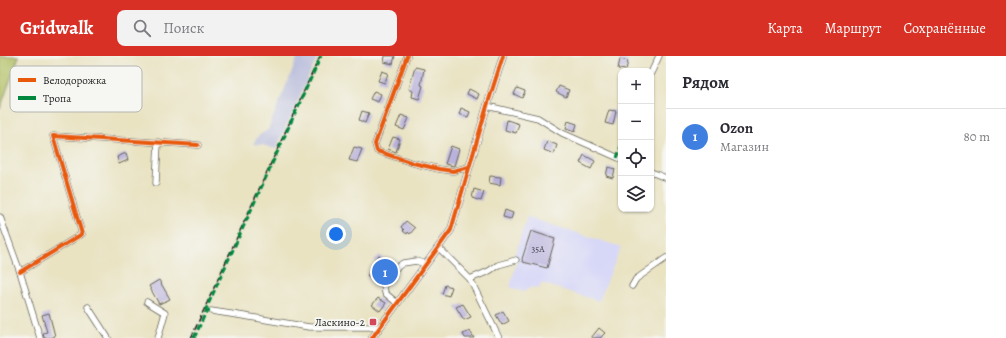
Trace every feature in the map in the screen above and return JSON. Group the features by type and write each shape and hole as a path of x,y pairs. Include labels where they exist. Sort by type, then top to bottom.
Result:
{"street":[{"path":"407,56 375,148 377,151 428,167 453,171 469,167"},
{"path":"372,338 451,230 486,106 503,56"},
{"path":"653,68 659,56"},
{"path":"486,106 538,118 562,133 618,158"},
{"path":"20,272 82,234 53,136 198,145"},
{"path":"156,183 158,142"},
{"path":"654,173 666,178"},
{"path":"0,217 20,272 40,338"},
{"path":"438,248 470,279 499,338"},
{"path":"632,286 636,279 666,258"},
{"path":"470,279 489,271 498,265 516,260"},
{"path":"397,303 385,293 384,285 392,271 403,263 416,261 426,264"},
{"path":"147,302 165,313 158,338"},
{"path":"88,307 108,338"},
{"path":"211,312 309,327 379,327"}],"shaded area":[{"path":"298,56 318,56 276,149 253,144 258,136 268,130"},
{"path":"527,217 621,247 599,301 541,283 539,289 532,287 523,292 510,287 517,261 514,257"}],"green space":[{"path":"0,56 19,56 15,66 10,66 10,81 0,109"}],"building":[{"path":"385,56 395,56 393,64 384,62"},
{"path":"620,59 628,61 626,68 618,68"},
{"path":"415,67 424,69 421,85 423,86 419,99 412,97 413,91 409,89"},
{"path":"382,71 388,73 385,83 378,81"},
{"path":"559,86 569,90 566,97 556,92"},
{"path":"517,88 525,91 522,98 514,94"},
{"path":"469,89 479,94 477,99 467,94"},
{"path":"374,91 381,94 378,102 370,99"},
{"path":"461,108 470,112 468,117 459,114"},
{"path":"609,110 616,111 613,125 605,123"},
{"path":"362,111 369,113 365,123 359,120"},
{"path":"401,115 409,118 404,130 396,127"},
{"path":"507,120 519,124 516,133 505,130"},
{"path":"568,121 577,124 575,131 566,128"},
{"path":"393,137 400,139 396,152 388,149"},
{"path":"547,141 557,145 554,154 544,150"},
{"path":"451,146 459,149 454,166 445,164"},
{"path":"354,147 362,149 357,162 349,160"},
{"path":"126,153 128,160 119,164 117,157"},
{"path":"584,155 595,161 591,169 580,163"},
{"path":"608,167 615,169 613,178 606,176"},
{"path":"490,176 501,177 500,185 489,183"},
{"path":"474,189 484,192 481,201 472,198"},
{"path":"505,210 513,213 511,219 503,217"},
{"path":"406,221 415,228 410,234 403,231 404,230 401,227"},
{"path":"531,231 555,239 547,268 523,262 522,259"},
{"path":"379,255 386,261 382,266 388,270 378,285 367,276 377,263 374,261"},
{"path":"159,280 170,299 159,304 149,286"},
{"path":"445,285 452,287 449,296 442,294"},
{"path":"378,298 386,303 380,311 372,305"},
{"path":"463,304 471,317 464,320 456,307"},
{"path":"503,311 509,321 502,325 496,315"},
{"path":"49,313 55,336 51,338 44,338 43,333 47,332 42,315"},
{"path":"599,328 605,333 600,338 591,338"},
{"path":"470,331 474,338 465,338 463,334"}],"railway":[{"path":"191,338 320,56"}],"marked path":[{"path":"207,312 206,309 321,56"},
{"path":"194,338 206,312 210,311"}],"cycle path":[{"path":"407,56 375,144 377,151 413,163 439,169 453,171 469,167"},
{"path":"372,338 451,230 503,56"},
{"path":"20,272 82,234 53,136 198,145"}],"place":[{"name":"Ozon","path":"385,272"},
{"name":"Ласкино-2","path":"373,322"}]}
